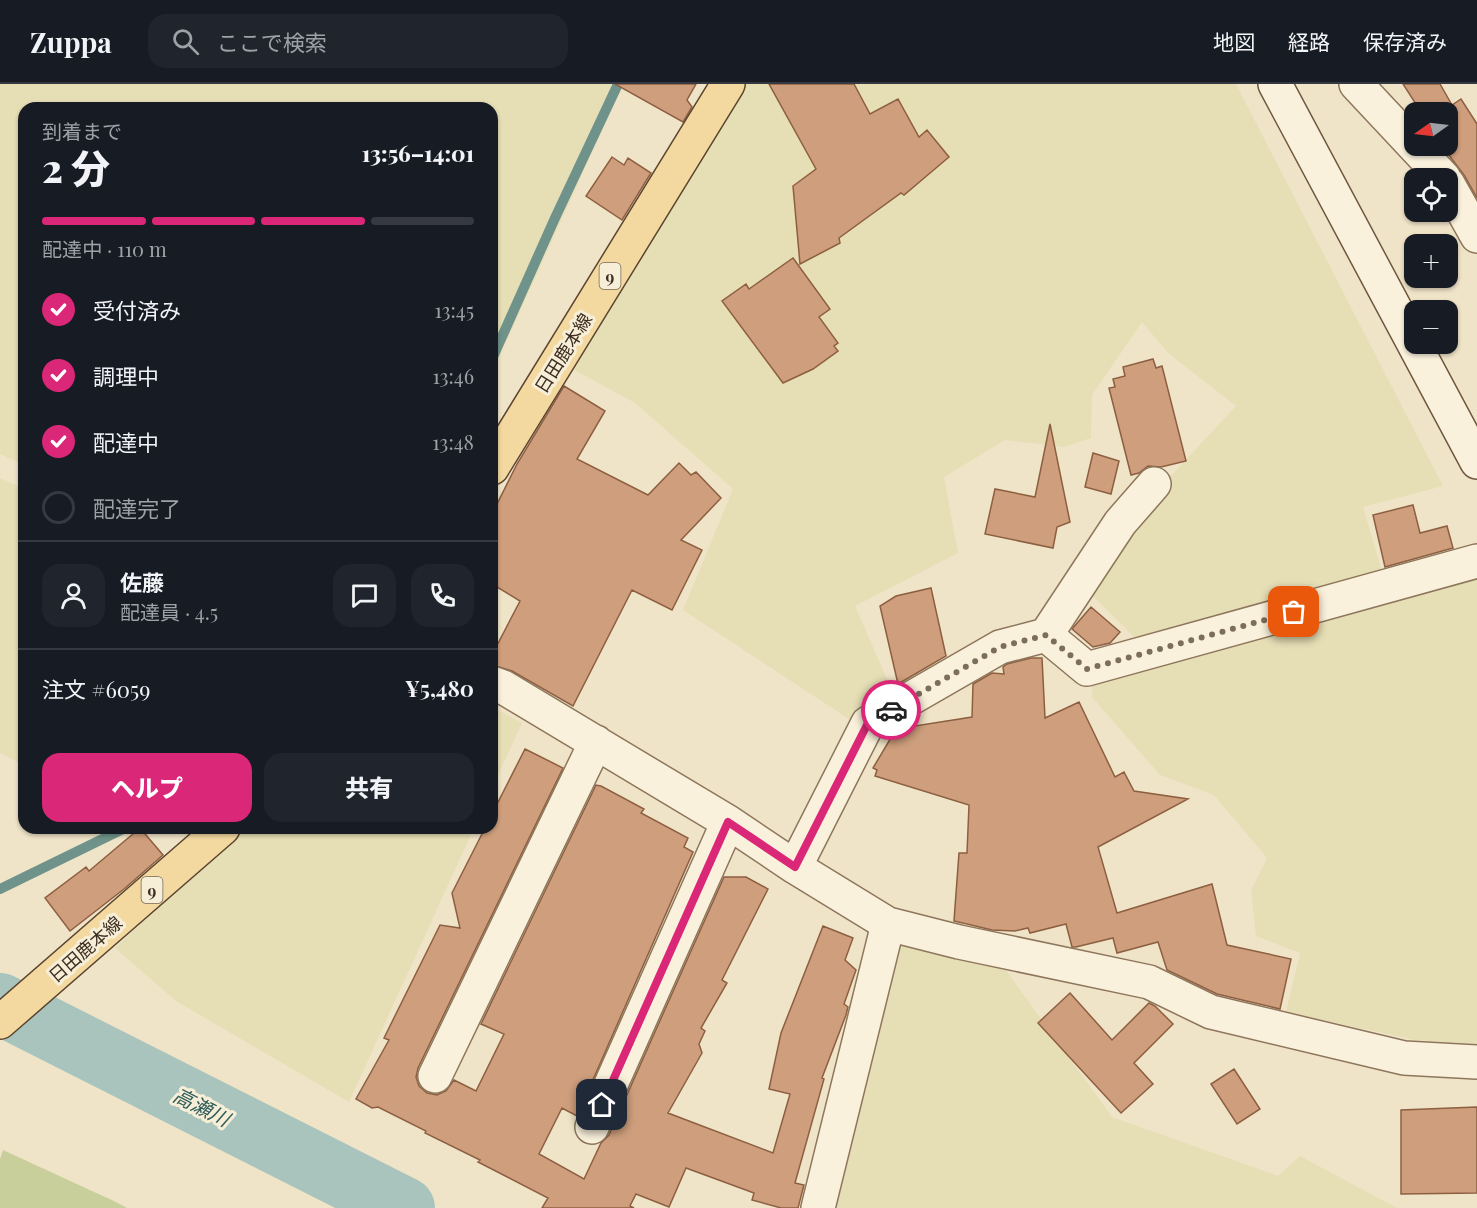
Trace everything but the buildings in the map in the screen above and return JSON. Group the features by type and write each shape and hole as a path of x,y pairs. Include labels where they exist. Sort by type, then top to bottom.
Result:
{"main road":[{"name":"日田鹿本線","path":"498,458 728,84"},
{"name":"日田鹿本線","path":"0,1022 216,834"}],"street":[{"path":"1275,84 1477,462"},
{"path":"1356,84 1435,168"},
{"path":"1458,202 1477,236"},
{"path":"795,867 868,723 1000,647 1046,635 1119,523 1154,484"},
{"path":"1046,635 1087,669 1477,561"},
{"path":"498,685 728,822 795,867 888,924 959,942 1149,982 1211,1012 1404,1058 1477,1062"},
{"path":"435,1076 596,742"},
{"path":"592,1127 728,822"},
{"path":"818,1208 888,924"}],"shaded area":[{"path":"0,84 623,84 498,360 498,102 18,102 18,462 0,454"},
{"path":"734,84 1236,84 1443,486 1363,507 1383,575 1140,643 1089,592 1167,480 1236,406 1168,353 1142,322 1092,395 1091,438 1064,447 1005,440 944,477 958,553 855,606 890,686 852,721 683,610 733,489 635,403 567,366"},
{"path":"0,478 18,486 18,762 0,753"},
{"path":"1477,574 1477,1044 1415,1040 1286,1012 1300,953 1256,936 1251,891 1267,858 1214,795 1160,775 1092,697 1092,677"},
{"path":"498,710 522,723 498,775"},
{"path":"237,834 471,834 349,1102 176,1001 115,948"},
{"path":"896,942 1002,965 1112,1117 1278,1176 1300,1156 1397,1208 832,1208"}],"green space":[{"path":"3,1150 127,1208 0,1208 0,1159"}],"waterway":[{"path":"498,346 618,84"},
{"path":"0,889 113,834"},
{"name":"高瀬川","path":"0,1004 404,1208"}],"way so far":[{"path":"891,710 1000,647 1046,635 1087,669 1294,612"}],"route":[{"path":"602,1105 728,822 795,867 868,723 891,710"}]}
